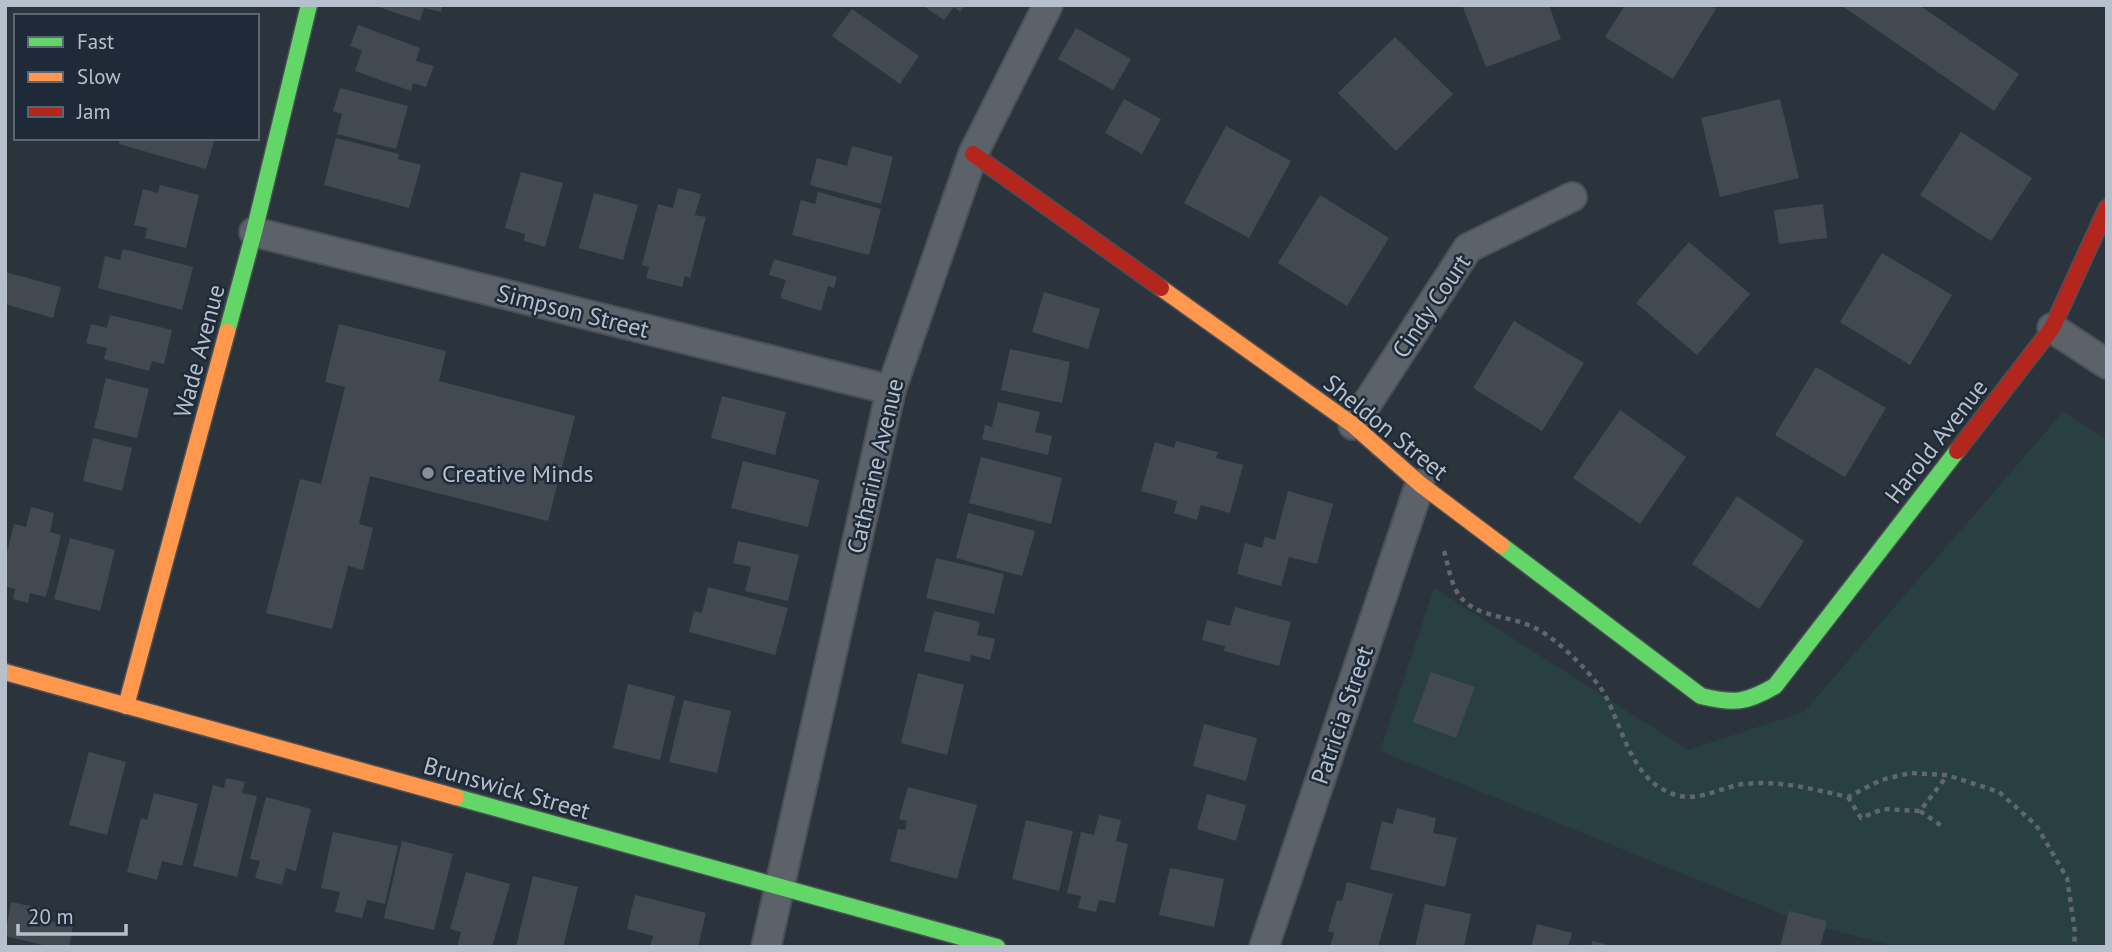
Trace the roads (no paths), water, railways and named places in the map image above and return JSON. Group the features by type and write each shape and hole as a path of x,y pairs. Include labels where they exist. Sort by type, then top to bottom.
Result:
{"street":[{"name":"Wade Avenue","path":"126,706 254,232 309,5"},
{"name":"Catharine Avenue","path":"766,947 891,390 973,154 1048,5"},
{"name":"Sheldon Street","path":"973,154 1353,425 1420,484 1701,696 1726,703 1749,701 1775,686"},
{"name":"Cindy Court","path":"1353,425 1468,248 1572,197"},
{"name":"Harold Avenue","path":"1775,686 2052,328 2107,208"},
{"name":"Simpson Street","path":"254,232 891,390"},
{"path":"2052,328 2107,364"},
{"name":"Patricia Street","path":"1264,947 1420,484"},
{"name":"Brunswick Street","path":"5,672 997,947"}],"place":[{"name":"Creative Minds","path":"428,473"}]}
